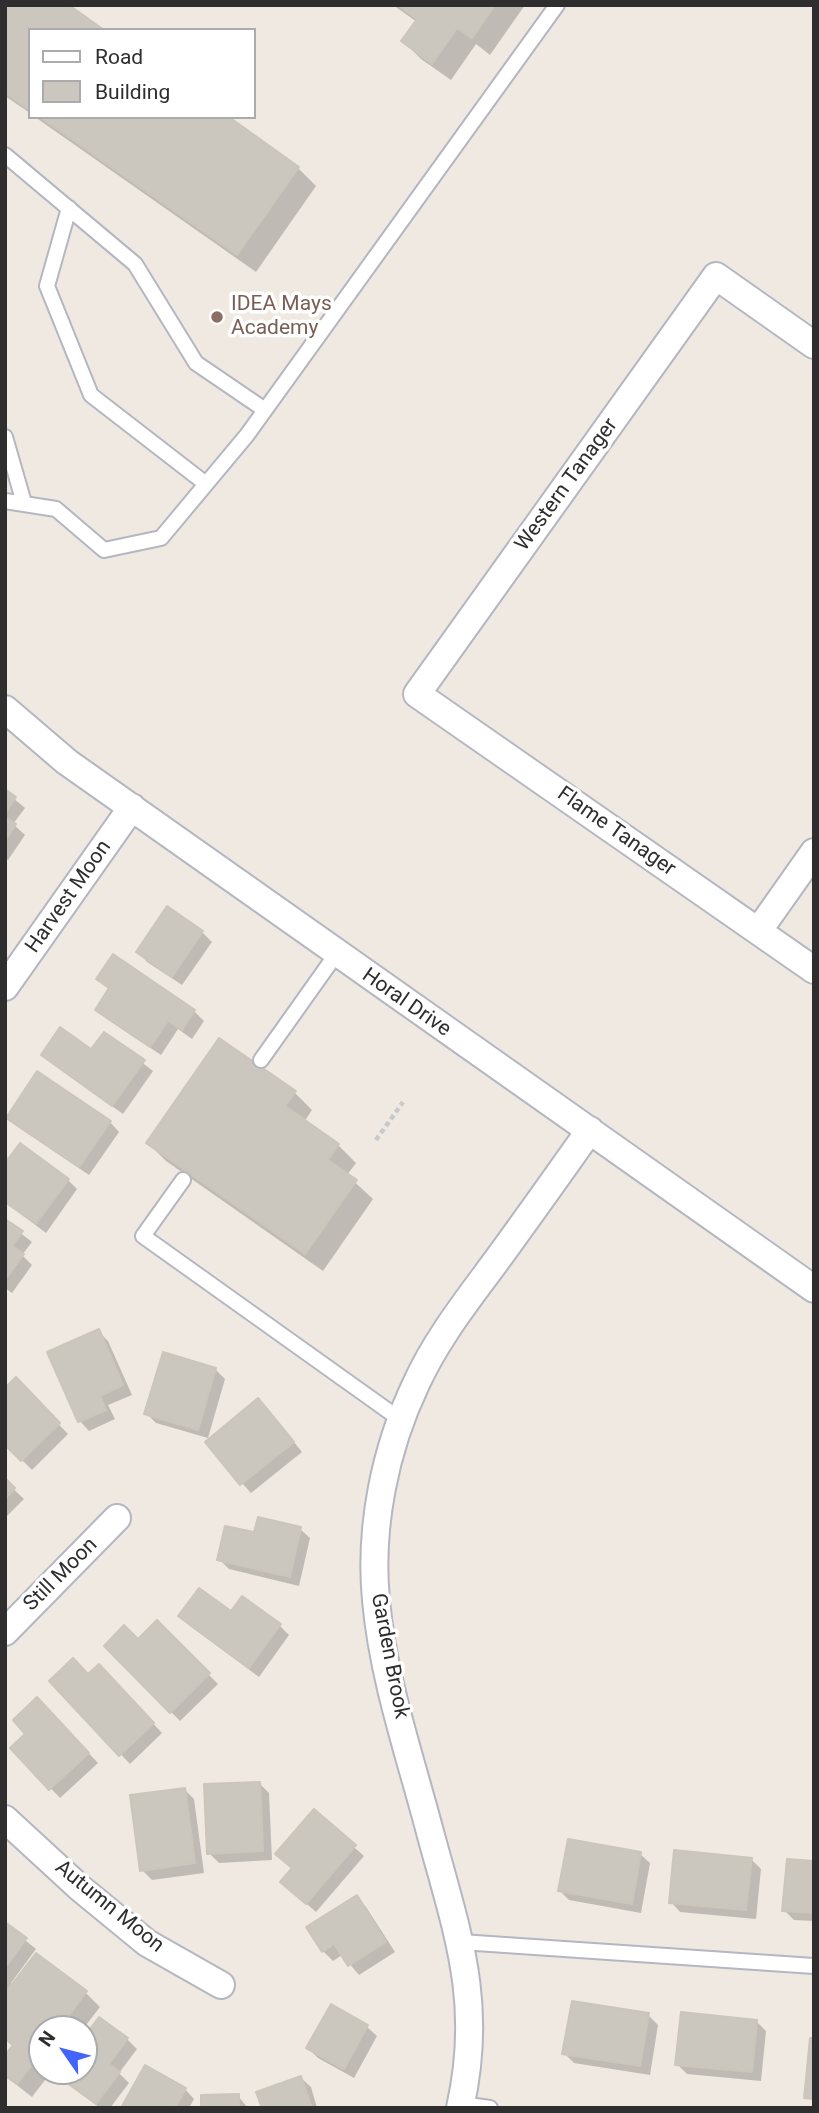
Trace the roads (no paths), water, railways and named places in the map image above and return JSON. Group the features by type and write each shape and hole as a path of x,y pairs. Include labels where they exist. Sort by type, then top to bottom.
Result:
{"street":[{"name":"Western Tanager","path":"417,694 716,276 814,345"},
{"name":"Flame Tanager","path":"417,694 814,970"},
{"name":"Horal Drive","path":"5,709 67,762 814,1289"},
{"name":"Harvest Moon","path":"5,987 132,807"},
{"path":"759,930 814,852"},
{"name":"Garden Brook","path":"460,2106 466,2076 469,2018 467,1981 461,1942 390,1681 377,1609 377,1526 389,1460 401,1420 417,1382 455,1319 590,1130"},
{"name":"Still Moon","path":"5,1632 117,1518"},
{"name":"Autumn Moon","path":"5,1819 80,1888 147,1943 221,1985"}],"lane":[{"path":"5,501 56,509 104,550 161,538 265,410 557,5"},
{"path":"5,155 135,264 196,363 265,410"},
{"path":"69,208 47,286 91,396 206,484"},
{"path":"5,437 24,503"},
{"path":"261,1060 337,953"},
{"path":"183,1180 143,1236 401,1420"},
{"path":"461,1942 814,1966"},
{"path":"460,2106 490,2108"}],"place":[{"name":"IDEA Mays Academy","path":"217,317"}]}
